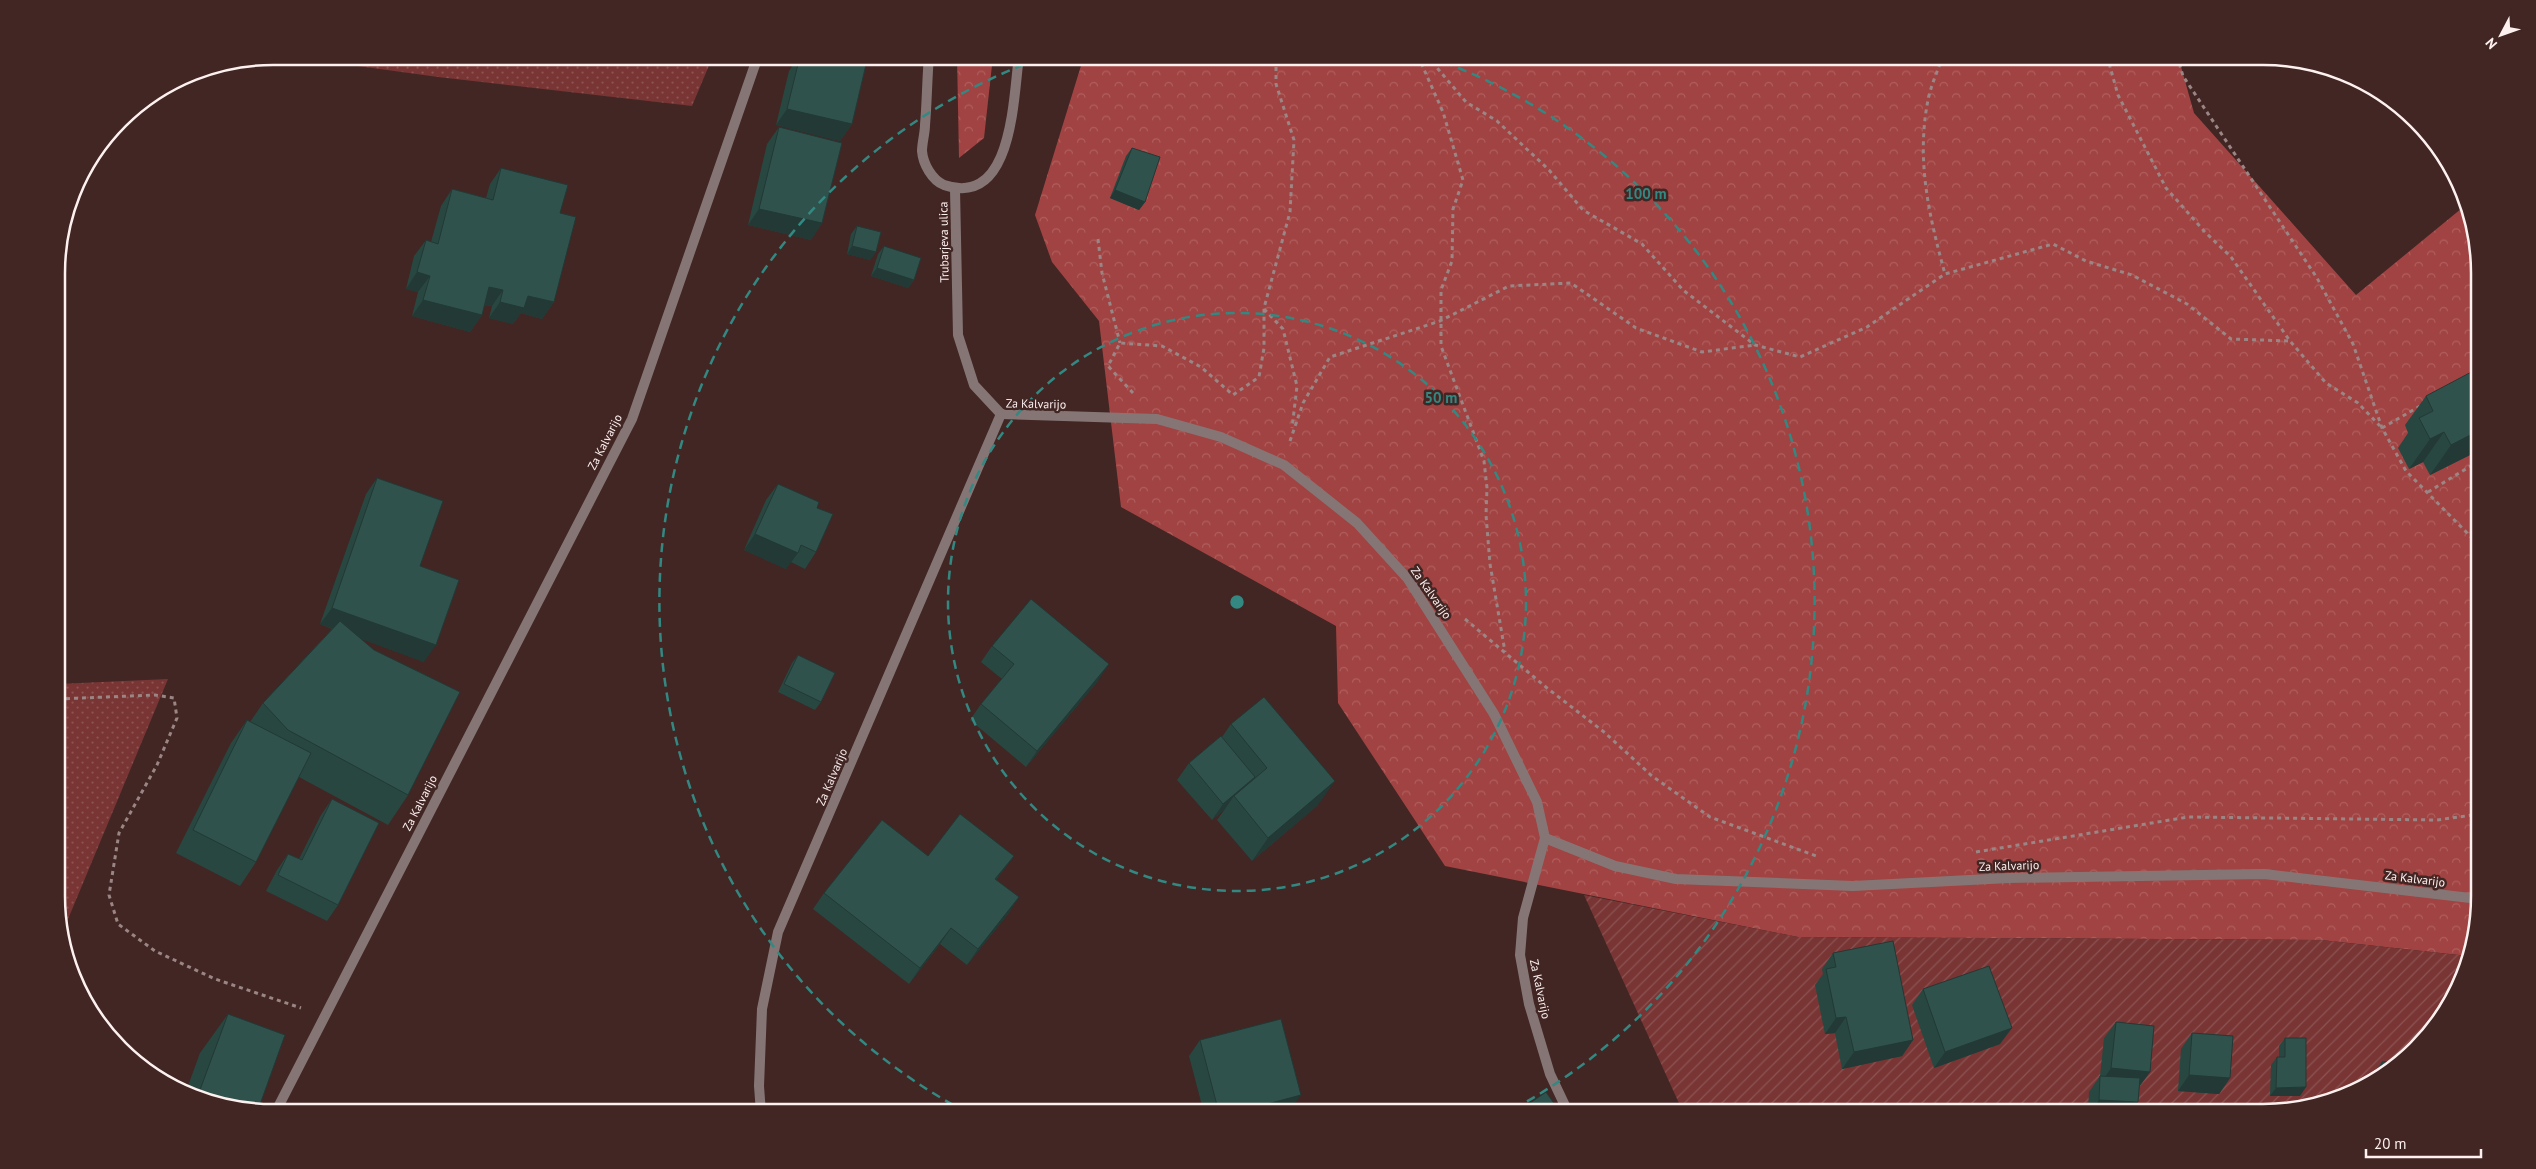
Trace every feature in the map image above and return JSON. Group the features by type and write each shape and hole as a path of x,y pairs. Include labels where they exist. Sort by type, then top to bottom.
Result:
{"street":[{"name":"Za Kalvarijo","path":"280,1104 632,419 755,65"},
{"path":"927,65 922,152 927,169 938,183 956,189"},
{"name":"Trubarjeva ulica","path":"1001,414 974,385 958,335 956,189 975,187 991,175 1002,157 1009,129 1018,65"},
{"name":"Za Kalvarijo","path":"760,1104 759,1086 762,1009 778,932 1001,414 1157,419 1221,437 1284,465 1357,523 1408,579 1494,714 1537,802 1545,838 1523,918 1520,955 1529,1004 1550,1074 1564,1104"},
{"name":"Za Kalvarijo","path":"1545,838 1615,866 1676,879 1853,886 2009,878 2264,874 2471,898"}],"path":[{"path":"1120,343 1162,346 1201,366 1233,395 1259,376 1264,348 1264,308 1290,212 1294,140 1276,84 1276,65"},
{"path":"1422,65 1443,112 1463,180 1453,209 1452,261 1441,290 1440,321 1442,346 1484,461 1488,488 1486,516 1490,564 1505,653"},
{"path":"1435,65 1466,102 1497,121 1549,170 1583,210 1642,244 1683,290 1756,345 1800,357 1867,327 1945,274 2053,244 2086,261 2132,275 2179,300 2231,339 2290,341"},
{"path":"1940,65 1928,99 1923,149 1928,214 1945,274"},
{"path":"2110,65 2118,95 2166,188 2204,231 2231,257 2290,341 2326,383 2358,403 2382,428"},
{"path":"2180,65 2183,76 2317,278 2353,344 2382,428 2406,471 2471,537"},
{"path":"1098,239 1102,273 1120,343 1108,366 1157,419"},
{"path":"1284,465 1303,403 1330,357 1440,321 1509,286 1571,283 1636,328 1702,352 1756,345"},
{"path":"1264,308 1283,329 1298,386 1292,434"},
{"path":"2382,428 2421,406"},
{"path":"2428,492 2471,465"},
{"path":"1462,616 1604,732 1652,776 1710,817 1820,858"},
{"path":"65,699 155,695 174,698 177,718 157,765 119,833 109,895 118,924 155,951 215,979 326,1016"},
{"path":"1974,852 2188,817 2437,820 2471,815"}],"shaded area":[{"path":"351,65 709,65 692,106"},
{"path":"168,679 67,922 65,910 65,684"},
{"path":"1584,895 1798,937 2321,940 2462,955 2450,988 2436,1012 2410,1043 2379,1069 2355,1083 2330,1093 2304,1100 2277,1104 1679,1104"}],"green space":[{"path":"957,65 992,65 984,138 959,158"},
{"path":"1081,65 2181,65 2194,113 2356,295 2461,209 2471,259 2471,910 2462,955 2321,940 1798,937 1445,866 1338,703 1336,626 1121,507 1099,321 1052,262 1035,215"}],"building":[{"path":"798,65 866,65 852,124 787,109"},
{"path":"779,127 842,143 822,223 759,209"},
{"path":"1132,148 1160,157 1145,202 1115,190"},
{"path":"501,168 568,185 560,213 576,217 554,302 528,296 524,308 500,302 503,290 489,287 482,315 423,300 430,276 417,272 426,240 438,244 452,189 493,200"},
{"path":"857,226 881,232 876,252 852,246"},
{"path":"884,246 921,258 914,280 877,268"},
{"path":"2471,372 2471,435 2451,445 2444,432 2430,439 2419,418 2433,411 2426,396"},
{"path":"377,478 443,501 420,566 459,580 436,645 332,608"},
{"path":"778,484 819,502 817,508 833,514 816,552 801,545 798,553 755,534"},
{"path":"1031,599 1109,664 1037,751 981,704 1014,664 992,646"},
{"path":"340,621 374,650 460,692 408,795 288,730 263,703"},
{"path":"798,655 835,673 821,702 784,684"},
{"path":"1264,697 1335,781 1268,838 1234,796 1267,768 1231,724"},
{"path":"247,720 311,753 256,862 193,830"},
{"path":"1221,736 1255,777 1223,804 1189,763"},
{"path":"332,799 379,823 338,905 278,875 288,854 302,860"},
{"path":"960,814 1014,856 995,879 1019,897 978,949 951,928 920,968 824,893 882,820 928,856"},
{"path":"1893,941 1913,1040 1854,1052 1846,1017 1836,1018 1826,969 1836,967 1833,953"},
{"path":"1989,966 2012,1028 1945,1052 1923,989"},
{"path":"228,1014 285,1035 260,1104 232,1100 200,1091"},
{"path":"1281,1019 1301,1095 1268,1104 1217,1104 1200,1040"},
{"path":"2116,1022 2154,1026 2150,1072 2111,1068"},
{"path":"2192,1033 2233,1036 2230,1078 2189,1075"},
{"path":"2285,1038 2306,1038 2306,1087 2276,1088 2277,1057 2285,1057"},
{"path":"2382,1062 2389,1062 2382,1067"},
{"path":"2100,1076 2140,1078 2138,1102 2099,1100"},
{"path":"1546,1092 1554,1104 1529,1104"}]}
